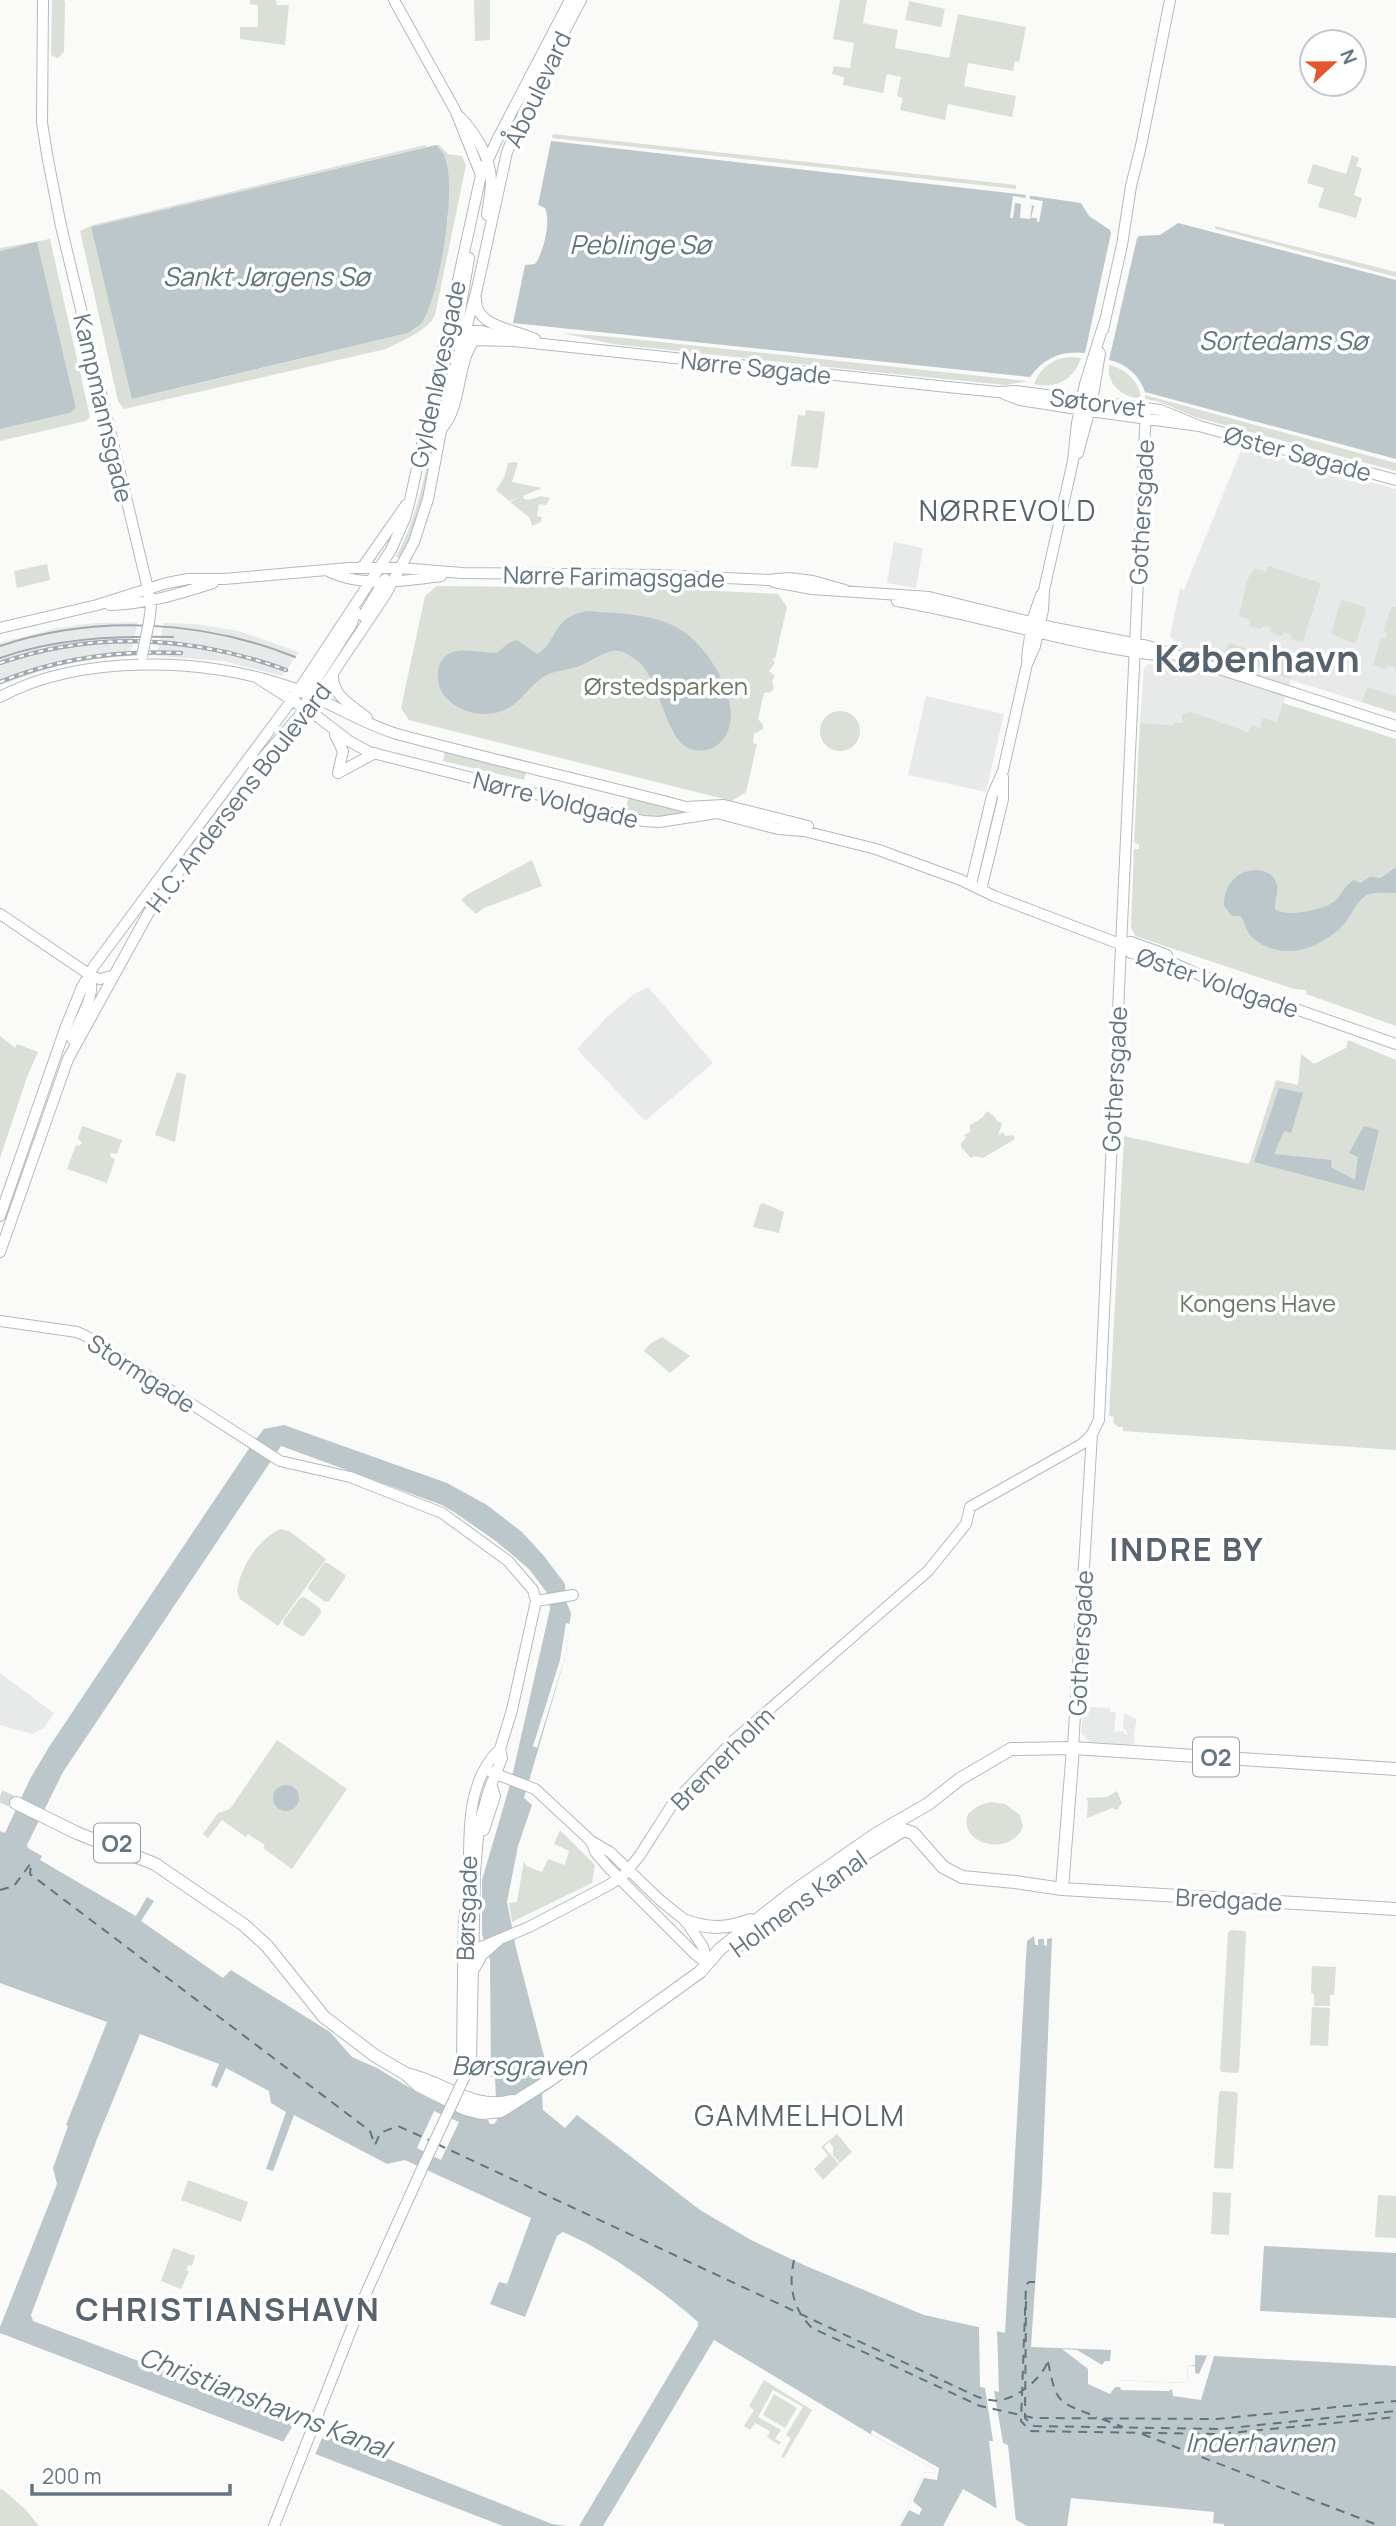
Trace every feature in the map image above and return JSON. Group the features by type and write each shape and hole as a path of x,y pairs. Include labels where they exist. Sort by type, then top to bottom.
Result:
{"main road":[{"name":"O2","path":"881,1837 960,1779 1011,1749 1073,1748 1396,1769"},
{"path":"1062,1889 1073,1748"},
{"name":"O2","path":"18,1803 77,1833 158,1866 244,1925 267,1947 324,2017 374,2055 407,2074 496,2108 523,2097 550,2080 708,1964"},
{"path":"910,1831 914,1818 924,1806"},
{"name":"O2","path":"881,1837 910,1831"},
{"name":"Bredgade","path":"910,1831 943,1867 955,1875 968,1878 1062,1889 1396,1909"},
{"name":"Holmens Kanal","path":"708,1964 720,1949 760,1916 881,1837"},
{"name":"Holmens Kanal","path":"708,1964 731,1951 881,1837"},
{"path":"687,1921 720,1928 760,1916"}],"street":[{"name":"Kampmannsgade","path":"43,0 42,123 61,226 150,602 149,622 139,661"},
{"path":"394,0 456,112 481,175"},
{"name":"Åboulevard","path":"481,175 570,0"},
{"name":"Åboulevard","path":"500,180 515,129 581,0"},
{"path":"976,887 992,796 1003,771 1073,461 1081,447 1088,373 1130,224 1141,146 1170,0"},
{"path":"456,112 469,127 487,160 491,180 485,249"},
{"name":"Gyldenløvesgade","path":"371,581 398,537 410,500 481,175"},
{"name":"Gyldenløvesgade","path":"389,582 401,568 424,514 449,389 476,293 500,180"},
{"path":"444,340 463,334 458,323 471,245 472,213"},
{"path":"476,293 475,307 482,318 544,343"},
{"name":"Nørre Søgade","path":"463,334 490,332 514,341"},
{"name":"Nørre Søgade","path":"463,334 475,340 544,343 998,392"},
{"path":"442,428 451,418 475,340"},
{"name":"Søtorvet","path":"998,392 1015,391 1146,413 1199,426"},
{"name":"Gothersgade","path":"1073,1748 1092,1434 1099,1420 1146,413"},
{"name":"Øster Søgade","path":"1199,426 1396,480"},
{"path":"359,568 364,565 410,500"},
{"path":"380,567 389,582"},
{"name":"Nørre Farimagsgade","path":"224,579 380,567 462,573 659,575 813,581 845,590 1135,648 1148,646 1396,726"},
{"name":"Nørre Farimagsgade","path":"330,571 346,579 389,582 462,573"},
{"path":"0,628 97,605 188,579 224,579"},
{"path":"97,605 150,602 224,579"},
{"path":"306,701 351,625 363,593 371,581"},
{"name":"H.C. Andersens Boulevard","path":"0,1216 82,987 89,975 140,903 306,701 333,674 357,627 389,582"},
{"path":"0,697 23,686 60,676 139,661 202,667 259,679 306,701 379,727"},
{"path":"333,674 333,686 337,694 379,727"},
{"name":"H.C. Andersens Boulevard","path":"0,1252 68,1059 112,976 149,912 306,701"},
{"name":"Nørre Voldgade","path":"306,701 324,722 362,749 375,754 643,821 659,822 716,813 778,830 804,831 876,849 1120,944"},
{"path":"324,722 342,747 342,762 338,773 375,754"},
{"name":"Nørre Voldgade","path":"379,727 686,807 724,805 867,841 876,849"},
{"path":"140,903 149,912"},
{"path":"0,914 89,975 100,979 112,976"},
{"path":"39,942 76,974 82,987"},
{"name":"Øster Voldgade","path":"1120,944 1137,944 1396,1041"},
{"path":"68,1059 75,1031 92,989 89,975"},
{"path":"0,1234 9,1192"},
{"name":"Stormgade","path":"0,1321 76,1332 86,1336 273,1457 292,1465 354,1478 442,1513 508,1561 533,1590 536,1601"},
{"name":"Bremerholm","path":"477,1949 516,1933 619,1879 629,1870 672,1805 732,1742 928,1571 966,1524 970,1507 1082,1444 1092,1434"},
{"path":"536,1601 569,1596"},
{"name":"Børsgade","path":"464,2076 471,2059 472,1974 477,1949 464,1917 468,1906 468,1835 479,1785 490,1776 502,1758 500,1749 512,1710 536,1601"},
{"name":"Børsgade","path":"464,2076 462,2060 477,1949 479,1824 490,1776"},
{"name":"Holmens Kanal","path":"490,1776 505,1776 509,1781 528,1786 541,1794 591,1841 606,1849 687,1921 703,1947 708,1964"},
{"name":"Holmens Kanal","path":"591,1841 598,1856 619,1879 708,1964"},
{"path":"274,2526 362,2302 464,2076"}],"shaded area":[{"path":"1242,448 1396,489 1396,713 1291,680 1277,723 1261,723 1260,728 1248,732 1206,719 1174,725 1140,723 1144,668 1148,664 1172,669 1176,642 1170,636 1180,588 1184,590"},
{"path":"894,542 923,548 916,588 887,583"},
{"path":"138,622 130,656 57,666 0,685 0,643 57,628 95,623"},
{"path":"164,623 195,624 239,631 299,652 282,676 224,661 156,656"},
{"path":"926,696 1004,714 986,792 908,775"},
{"path":"648,987 713,1063 645,1121 577,1049 607,1017 634,994"},
{"path":"0,1673 54,1713 44,1728 32,1734 0,1725"},
{"path":"1083,1707 1110,1708 1110,1712 1116,1712 1114,1732 1123,1731 1126,1735 1128,1734 1123,1727 1124,1713 1137,1719 1135,1745 1090,1742 1081,1733"}],"green space":[{"path":"52,0 65,2 64,52 58,58 51,54"},
{"path":"250,0 276,0 277,5 289,5 285,45 240,39 240,27 258,27 258,5 250,4"},
{"path":"474,0 490,0 490,40 475,41"},
{"path":"840,0 867,0 863,23 898,30 895,48 949,58 958,14 1026,27 1019,62 1015,61 1013,71 968,63 964,86 1016,96 1012,117 948,104 945,120 900,110 903,98 897,96 901,77 887,74 883,93 843,85 844,77 832,74 834,66 850,68 854,43 833,39"},
{"path":"909,1 945,9 941,27 905,20"},
{"path":"553,134 1016,185 1016,189 552,138"},
{"path":"425,145 426,147 91,227 133,399 408,333 417,328 434,290 448,217 441,150 436,145 448,154 462,156 466,165 435,315 420,331 386,349 124,409 118,401 80,231 93,225"},
{"path":"1352,155 1359,158 1356,166 1362,168 1354,195 1362,198 1356,218 1318,207 1324,188 1307,183 1313,164 1346,174"},
{"path":"1215,226 1396,272 1396,277 1215,229"},
{"path":"50,239 90,417 86,421 0,441 0,429 70,413 76,408 37,243 0,251 0,248"},
{"path":"562,333 1028,381 1006,385 885,373 613,344"},
{"path":"1069,357 1081,358 1069,377 1057,384 1034,384 1047,365"},
{"path":"446,359 452,359 427,485 412,534 401,557 396,557 421,490"},
{"path":"1109,365 1131,377 1138,387 1141,399 1117,389 1110,379"},
{"path":"1145,395 1396,463 1396,471 1195,417 1157,401 1145,399"},
{"path":"806,410 825,412 818,468 791,466 798,415 805,416"},
{"path":"508,463 518,463 512,482 542,488 523,496 524,499 541,496 550,498 546,505 539,504 537,516 542,517 541,522 532,526 530,518 510,502 521,497 509,501 496,490 504,478"},
{"path":"47,564 50,580 17,588 14,571"},
{"path":"1268,566 1321,583 1303,642 1290,639 1291,635 1284,632 1282,636 1270,632 1271,628 1249,626 1251,620 1239,616 1247,581 1254,568 1266,572"},
{"name":"Ørstedsparken","path":"437,586 659,588 778,594 787,607 775,659 772,658 775,663 769,671 775,676 772,681 774,688 771,692 764,693 758,719 763,729 754,734 753,743 757,744 746,792 732,801 409,720 401,708 425,596"},
{"path":"1343,600 1364,607 1366,611 1354,643 1331,634"},
{"path":"1392,606 1396,607 1396,672 1395,668 1387,665 1386,669 1373,665 1381,638 1385,639 1387,633 1383,631"},
{"path":"1229,643 1296,664 1291,679 1222,657"},
{"path":"1367,687 1396,696 1396,713 1362,702"},
{"path":"1283,703 1396,739 1396,1026 1306,994 1306,990 1294,989 1135,936 1131,927 1134,849 1139,849 1139,844 1134,843 1140,723 1174,725 1182,723 1182,714 1191,712 1248,732 1251,725 1260,728 1262,718 1277,722"},
{"path":"840,711 854,717 860,731 854,745 840,751 826,745 820,731 826,717"},
{"path":"445,750 527,770 524,780 443,761"},
{"path":"629,796 689,810 689,813 658,818 625,811"},
{"path":"532,860 542,886 484,908 476,914 461,900 468,894"},
{"path":"0,1036 15,1048 17,1044 38,1052 0,1158"},
{"name":"Kongens Have","path":"1348,1040 1396,1060 1396,1450 1123,1431 1123,1427 1118,1427 1113,1422 1114,1417 1109,1416 1124,1136 1249,1164 1276,1080 1298,1085 1301,1054 1314,1064 1346,1048"},
{"path":"177,1072 186,1075 175,1142 155,1135"},
{"path":"987,1111 1002,1123 998,1136 1002,1132 1006,1136 1013,1135 1015,1139 983,1158 971,1158 961,1147 961,1143 966,1138 964,1135 970,1132 970,1125 982,1118"},
{"path":"82,1126 122,1140 117,1154 110,1153 115,1159 107,1183 67,1169 76,1145 82,1143 78,1139"},
{"path":"763,1203 784,1212 779,1233 753,1227"},
{"path":"662,1337 690,1356 670,1373 644,1351"},
{"path":"281,1529 289,1531 326,1559 278,1626 240,1599 237,1591 242,1572 252,1554 265,1539"},
{"path":"324,1563 345,1575 329,1601 325,1602 308,1587"},
{"path":"304,1597 320,1608 321,1613 304,1636 301,1636 284,1625 283,1621 300,1598"},
{"path":"277,1740 347,1789 292,1869 263,1848 265,1845 248,1834 246,1837 222,1820 208,1838 203,1834 218,1813 230,1809"},
{"path":"1117,1791 1122,1803 1117,1810 1112,1808 1087,1818 1086,1798 1107,1797"},
{"path":"990,1802 1005,1804 1020,1815 1023,1826 1009,1842 988,1844 971,1834 967,1825 968,1814 978,1806"},
{"path":"560,1830 595,1865 592,1883 512,1922 509,1903 517,1902 524,1861 526,1866 542,1872 548,1859 565,1865 569,1851 554,1844"},
{"path":"1231,1930 1246,1933 1237,2073 1220,2070 1228,1933"},
{"path":"1312,1966 1336,1967 1334,1995 1330,1995 1330,2006 1314,2006 1314,1994 1311,1993"},
{"path":"1312,2007 1330,2008 1328,2046 1310,2045"},
{"path":"1221,2091 1238,2094 1233,2169 1214,2168"},
{"path":"837,2134 852,2152 840,2163 833,2155 833,2147 829,2142 824,2147 839,2164 823,2180 814,2169 828,2155 821,2147"},
{"path":"188,2180 248,2202 241,2222 181,2200"},
{"path":"1213,2192 1231,2193 1229,2235 1211,2234"},
{"path":"1378,2195 1396,2196 1396,2238 1375,2237"},
{"path":"173,2248 195,2256 192,2266 188,2265 186,2270 189,2271 181,2289 161,2281"},
{"path":"764,2380 812,2410 784,2458 781,2457 791,2438 786,2435 803,2407 773,2390 758,2417 781,2430 775,2439 781,2442 779,2445 767,2437 770,2431 755,2423 750,2430 744,2426 754,2410 749,2406"},
{"path":"774,2394 797,2408 785,2428 763,2415"},
{"path":"2,2489 25,2509 39,2526 0,2526"}],"water":[{"name":"Peblinge Sø","path":"551,141 1081,203 1089,216 1111,233 1085,353 1061,354 1047,360 1030,377 513,323 525,265 535,264 546,236 547,214 545,208 538,205"},
{"name":"Sankt Jørgens Sø","path":"436,145 444,156 448,172 448,214 436,286 424,319 419,325 408,333 132,399 91,227"},
{"name":"Sortedams Sø","path":"1178,223 1396,280 1396,459 1145,392 1132,371 1109,360 1137,238 1160,235"},
{"path":"37,242 76,408 70,413 0,429 0,251"},
{"path":"588,611 660,620 681,630 702,649 720,676 730,707 730,722 720,743 710,749 694,750 682,743 673,731 644,667 620,651 607,652 578,667 546,675 512,706 495,713 467,711 450,702 442,693 438,670 447,655 463,651 497,653 517,640 537,654 549,643 567,618"},
{"path":"1396,867 1396,893 1365,896 1336,932 1301,950 1276,950 1264,946 1250,936 1240,916 1232,916 1224,906 1226,892 1231,883 1237,876 1249,871 1262,871 1273,877 1277,889 1275,909 1296,913 1330,904 1354,880 1360,883 1370,877 1381,878"},
{"path":"1279,1088 1303,1093 1291,1133 1284,1131 1274,1154 1332,1160 1331,1167 1355,1180 1358,1157 1349,1153 1364,1126 1379,1130 1364,1191 1254,1162"},
{"name":"Inderhavnen","path":"284,1425 447,1483 487,1505 522,1532 565,1584 566,1601 571,1613 566,1654 524,1798 532,1805 518,1846 507,1902 516,1948 552,2087 542,2094 543,2110 565,2128 577,2115 700,2210 751,2240 924,2315 1005,2333 1027,1941 1034,1936 1035,1945 1038,1945 1038,1939 1044,1939 1044,1945 1047,1946 1047,1939 1052,1938 1042,2182 1031,2347 1111,2350 1114,2380 1187,2383 1188,2365 1195,2365 1195,2355 1396,2366 1396,2526 1224,2526 1213,2523 1214,2512 1071,2498 1067,2526 1027,2526 963,2489 943,2526 898,2526 925,2472 935,2473 936,2470 714,2340 603,2526 579,2526 698,2322 634,2272 563,2232 557,2236 525,2317 490,2304 499,2282 507,2284 531,2218 405,2160 387,2164 294,2115 273,2171 266,2169 286,2112 271,2103 269,2091 226,2068 217,2088 211,2085 219,2064 140,2034 97,2139 31,2315 33,2321 552,2524 567,2526 503,2526 0,2333 0,2327 57,2184 53,2168 68,2126 66,2125 107,2022 0,1983 0,1831 5,1833 30,1779 49,1747 264,1429","holes":["281,1446 442,1505 497,1542 529,1569 547,1593 550,1609 511,1781 482,1880 482,1934 490,1960 491,2077 495,2077 497,2120 494,2124 490,2124 488,2120 463,2115 352,2057 330,2032 231,1970 223,1978 141,1921 154,1901 147,1897 136,1916 40,1860 42,1856 27,1845 63,1772"]},
{"path":"286,1785 295,1789 299,1798 295,1807 286,1811 277,1807 273,1798 277,1789"},
{"path":"1264,2246 1396,2253 1396,2318 1260,2311"}],"pier":[{"path":"1030,195 1030,199 1043,201 1039,222 1037,218 1031,218 1032,205 1030,219 1020,218 1021,204 1015,203 1013,218 1010,218 1013,196 1025,198"},
{"path":"566,1623 570,1624 566,1654 537,1748 533,1746 560,1660"},
{"path":"434,2111 459,2122 441,2160 417,2148"},
{"path":"979,2326 997,2328 999,2392 994,2391 1003,2443 1008,2445 1016,2522 997,2511 989,2441 993,2441 985,2388 980,2387"},
{"path":"1062,2349 1077,2350 1102,2365 1105,2361 1114,2361 1114,2380 1187,2383 1188,2365 1195,2366 1195,2373 1199,2374 1207,2356 1214,2356 1201,2400 1173,2396 1172,2389 1121,2390 1120,2387 1115,2387 1110,2394 1088,2384 1088,2369"},
{"path":"295,2422 324,2433 315,2455 283,2442"},
{"path":"872,2430 939,2468 937,2480 924,2478 913,2501 922,2509 919,2515 909,2510 900,2526 925,2472 935,2473 936,2470 871,2434"}],"ferry route":[{"path":"0,1890 14,1886 31,1863 30,1874 370,2131 375,2145 380,2133 398,2126 429,2140"},
{"path":"437,2144 978,2397 998,2401 1015,2395 1035,2380 1048,2361"},
{"path":"794,2260 792,2288 796,2305 812,2328 980,2406 1034,2418 1216,2419 1396,2401"},
{"path":"1035,2282 1026,2285 1021,2421 1030,2431 1219,2434 1396,2417"},
{"path":"1026,2301 1025,2418 1034,2426 1220,2429 1396,2411"},
{"path":"1048,2362 1061,2400 1097,2417"},
{"path":"1102,2419 1123,2427"},
{"path":"1142,2434 1380,2526"}],"tunnel":[{"path":"0,1796 16,1803"}],"tram line":[{"path":"0,646 73,629 149,626 223,635 295,657"},
{"path":"0,658 64,642 173,637"}],"railway":[{"path":"0,663 71,645 144,641 216,650 286,670"},
{"path":"0,682 44,667 89,657 181,653"}],"district":[{"name":"NØRREVOLD","path":"1008,510"},
{"name":"København","path":"1257,657"},
{"name":"INDRE BY","path":"1187,1549"},
{"name":"GAMMELHOLM","path":"800,2115"},
{"name":"CHRISTIANSHAVN","path":"228,2309"}],"water label":[{"name":"Børsgraven","path":"519,2065"},
{"name":"Christianshavns Kanal","path":"265,2402"}]}
